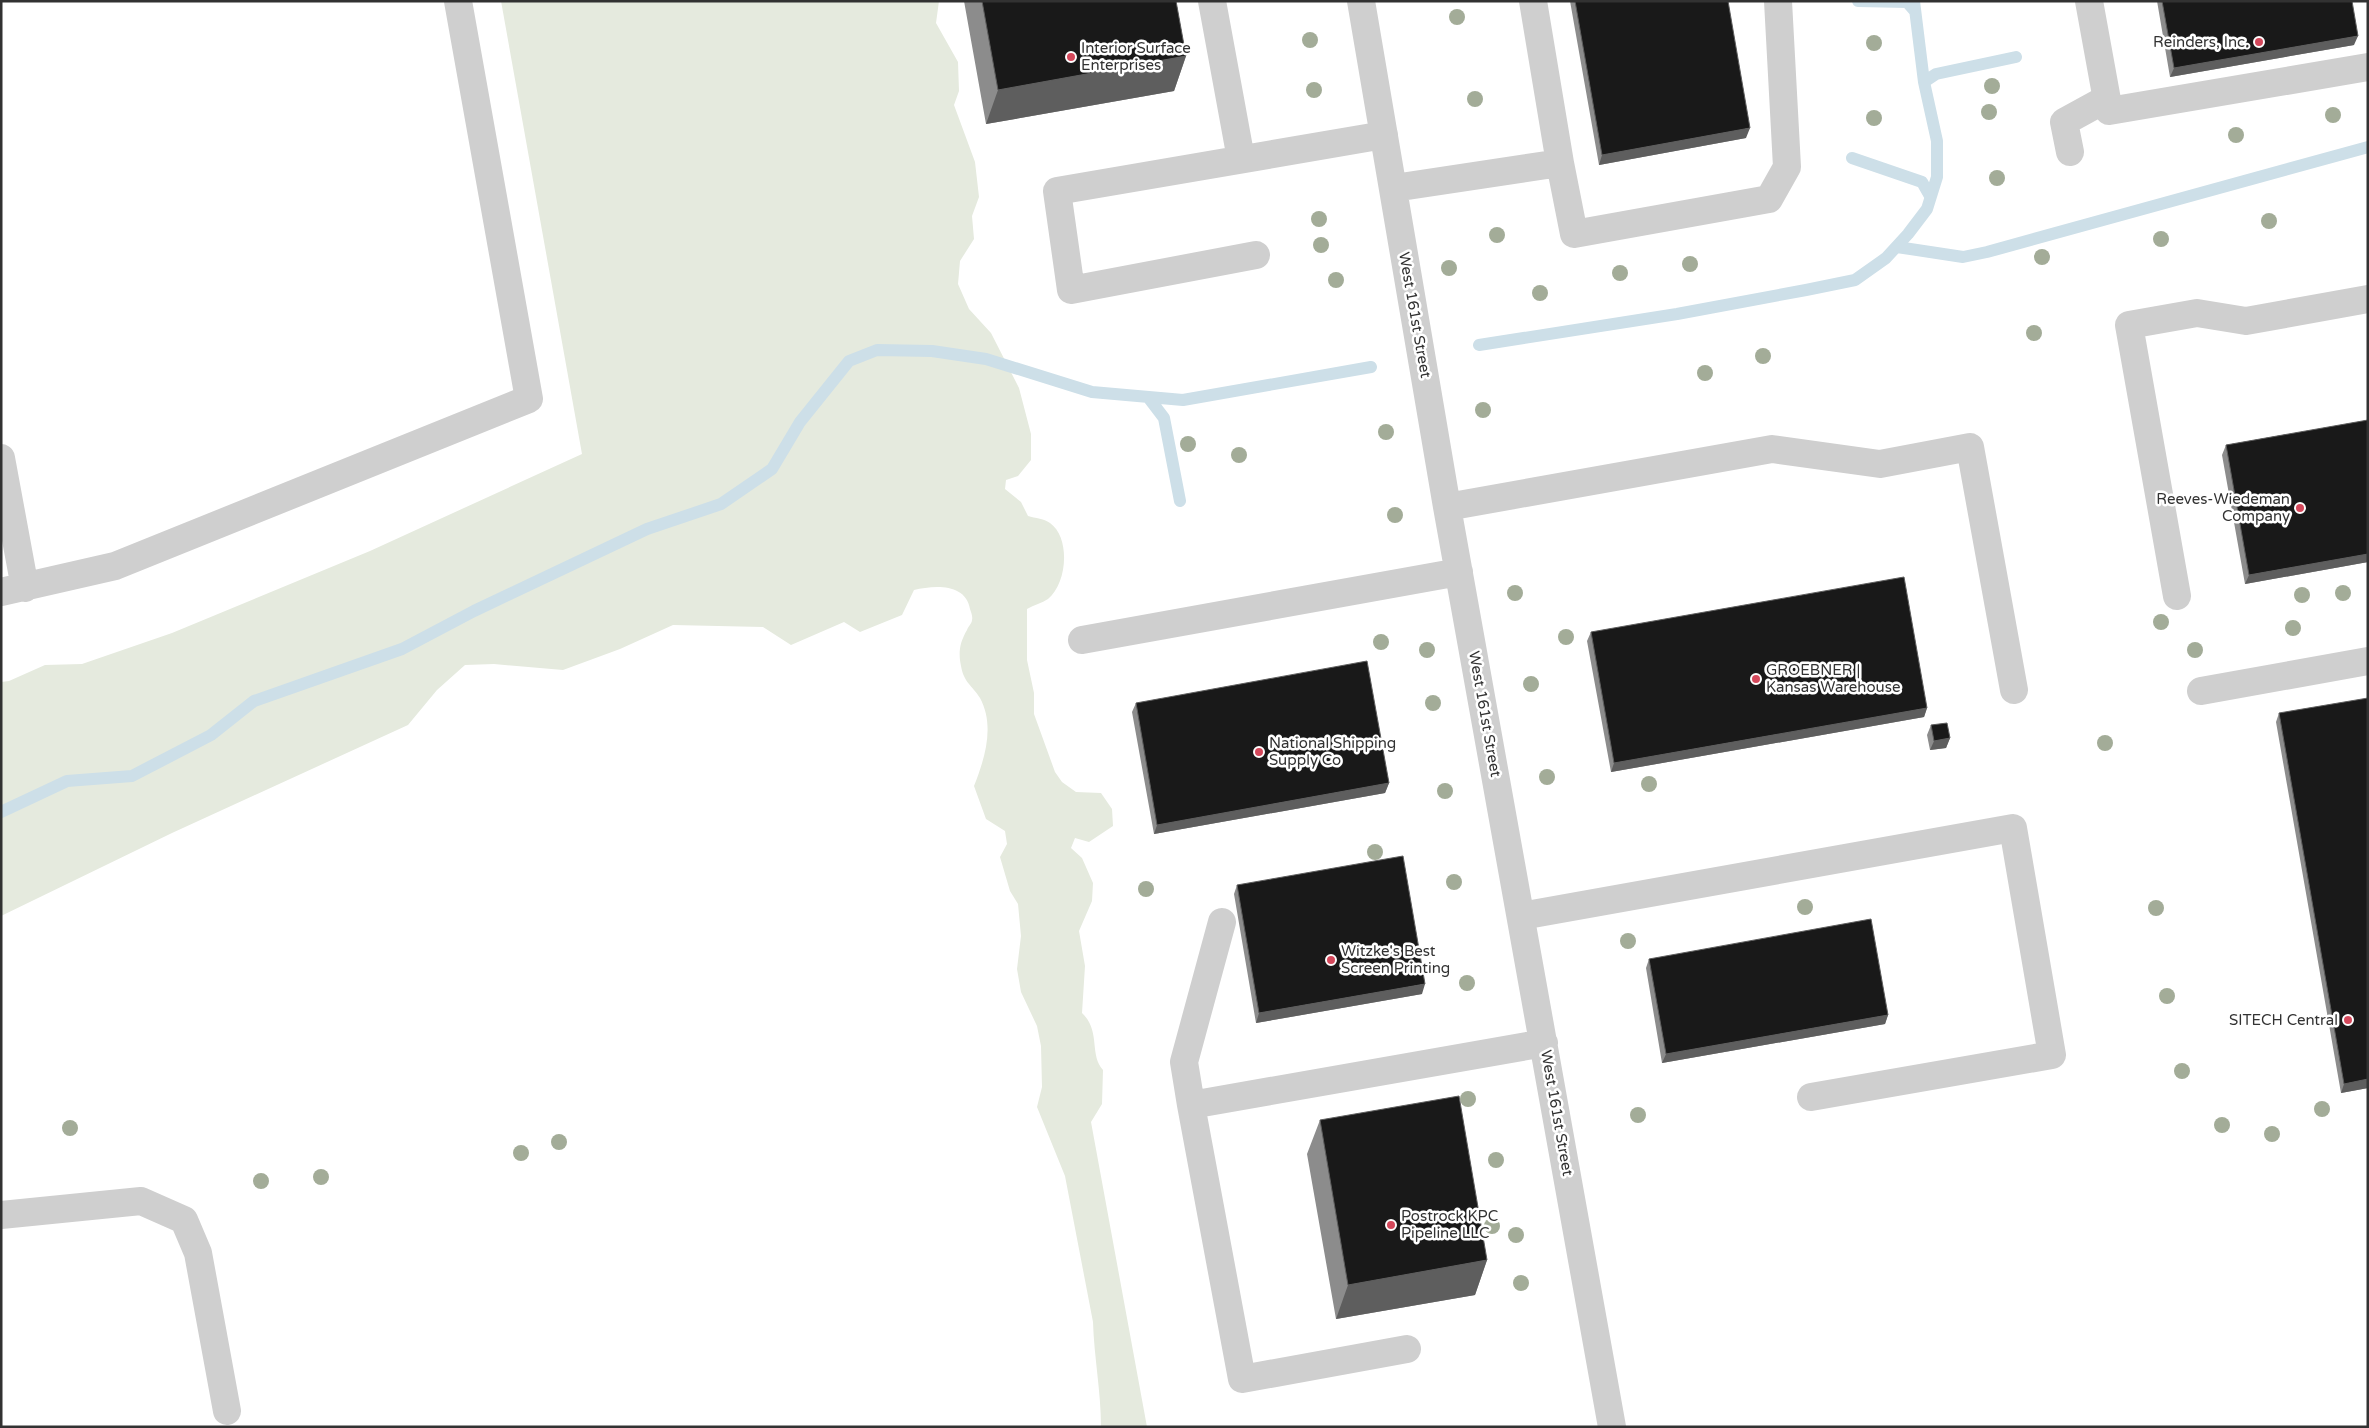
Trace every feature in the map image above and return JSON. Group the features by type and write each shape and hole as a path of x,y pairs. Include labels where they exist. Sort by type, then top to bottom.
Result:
{"street":[{"path":"1,458 13,590 115,566 528,399 458,1"},
{"path":"1212,1 1241,159"},
{"name":"West 161st Street","path":"1361,1 1447,506 1522,916 1612,1427"},
{"path":"1533,1 1574,234 1769,199 1787,167 1778,1"},
{"path":"2089,1 2109,112 2368,67"},
{"path":"2070,152 2064,122 2106,99"},
{"path":"1256,255 1071,290 1058,190 1384,134"},
{"path":"1394,188 1560,163"},
{"path":"2177,596 2129,325 2197,313 2246,322 2368,299"},
{"path":"1447,506 1772,449 1880,464 1970,447 2014,690"},
{"path":"1082,640 1459,572"},
{"path":"2201,691 2368,661"},
{"path":"1522,916 2013,828 2052,1055 1811,1097"},
{"path":"1222,922 1184,1062 1190,1105 1242,1379 1407,1349"},
{"path":"1190,1105 1544,1043"},
{"path":"1,1215 141,1201 184,1220 198,1253 227,1411"}],"shaded area":[{"path":"501,1 939,1 936,23 958,62 959,91 954,105 975,162 979,197 972,216 974,239 960,261 958,284 969,309 991,333 1019,388 1031,434 1031,460 1018,476 1006,480 1005,489 1021,502 1028,516 1048,522 1057,530 1064,550 1063,572 1054,592 1048,599 1027,609 1027,660 1034,693 1034,714 1055,772 1062,782 1076,792 1101,793 1112,809 1113,826 1089,842 1075,838 1071,848 1082,858 1093,883 1092,901 1079,931 1085,966 1082,1013 1091,1027 1096,1057 1103,1070 1102,1104 1091,1122 1147,1427 1101,1427 1093,1322 1065,1176 1037,1107 1042,1087 1041,1046 1037,1026 1021,992 1017,969 1021,936 1018,904 1010,891 1000,857 1007,844 1005,831 986,819 974,786 985,753 988,731 987,720 980,698 962,672 960,647 972,617 967,601 956,590 931,587 914,590 902,615 860,632 844,622 791,645 763,627 673,625 620,649 563,670 494,664 465,665 437,690 408,725 172,833 1,916 1,682 9,681 45,665 82,664 172,633 370,551 582,454"}],"building":[{"name":"Interior Surface Enterprises","path":"982,1 1176,1 1186,56 998,90"},
{"path":"1575,1 1728,1 1750,128 1602,155"},
{"name":"Reinders, Inc.","path":"2162,1 2352,1 2358,36 2174,68"},
{"name":"Reeves-Wiedeman Company","path":"2368,420 2368,554 2249,575 2226,445"},
{"name":"GROEBNER | Kansas Warehouse","path":"1904,577 1927,708 1614,763 1591,632"},
{"name":"National Shipping Supply Co","path":"1367,661 1389,783 1157,825 1136,703"},
{"path":"2368,698 2368,1079 2344,1084 2279,713"},
{"path":"1947,723 1950,738 1934,741 1931,725"},
{"name":"Witzke's Best Screen Printing","path":"1403,856 1425,984 1259,1013 1237,885"},
{"path":"1871,919 1888,1015 1666,1054 1649,959"},
{"name":"Postrock KPC Pipeline LLC","path":"1459,1096 1487,1260 1348,1285 1320,1120"}],"waterway":[{"path":"1858,1 1907,2 1914,10"},
{"path":"1479,345 1677,314 1855,280 1886,258 1927,209 1937,177 1937,141 1924,82 1914,1"},
{"path":"1924,82 1936,74 2016,57"},
{"path":"1897,247 1963,257 1987,252 2368,147"},
{"path":"1852,158 1922,182 1930,196"},
{"path":"1,812 67,781 132,776 211,735 254,701 402,649 474,611 647,529 721,504 772,469 800,422 849,361 877,350 932,351 986,359 1092,392 1183,400 1371,367"},
{"path":"1148,397 1164,418 1180,501"}],"place":[{"name":"Reinders, Inc.","path":"2259,42"},
{"name":"Interior Surface Enterprises","path":"1071,57"},
{"name":"Reeves-Wiedeman Company","path":"2300,508"},
{"name":"GROEBNER | Kansas Warehouse","path":"1756,679"},
{"name":"National Shipping Supply Co","path":"1259,752"},
{"name":"Witzke's Best Screen Printing","path":"1331,960"},
{"name":"SITECH Central","path":"2348,1020"},
{"name":"Postrock KPC Pipeline LLC","path":"1391,1225"}]}
